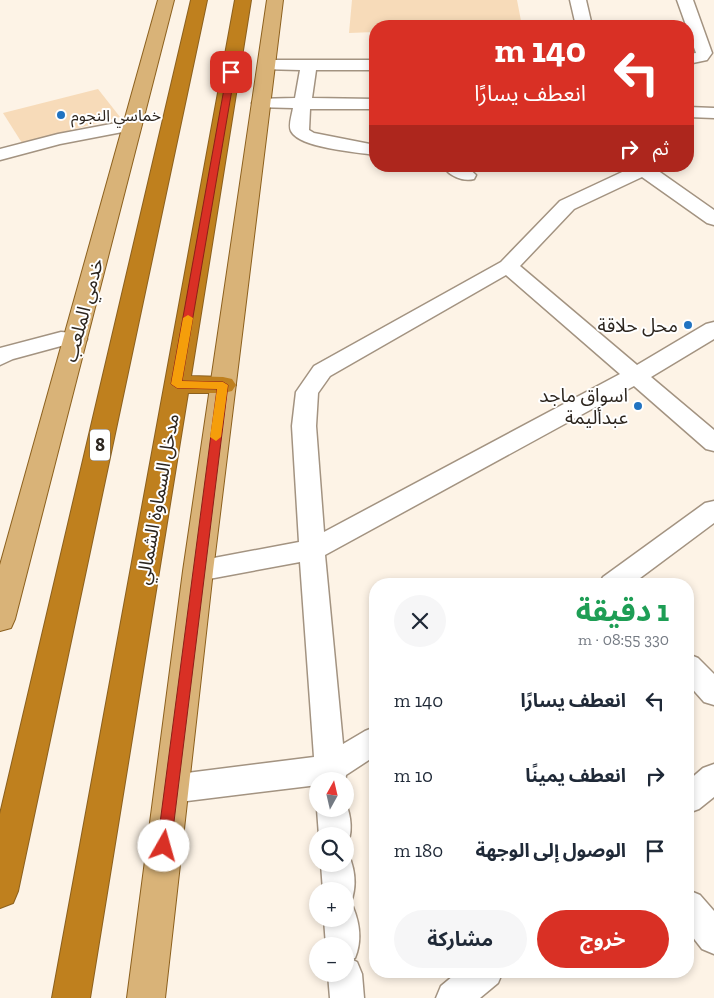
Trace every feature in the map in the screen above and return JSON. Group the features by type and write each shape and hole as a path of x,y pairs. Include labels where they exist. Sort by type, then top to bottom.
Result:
{"highway":[{"name":"8","path":"0,891 200,0"},
{"name":"مدخل السماوة الشمالي","path":"71,998 243,0"},
{"path":"177,384 223,385"}],"main road":[{"name":"خدمي الملعب","path":"0,619 166,0"},
{"path":"146,998 198,571 275,0"}],"street":[{"path":"578,0 583,20"},
{"path":"684,0 692,20"},
{"path":"694,26 704,53 698,58 694,58"},
{"path":"266,65 369,65"},
{"path":"309,65 298,129 302,134 319,140 369,149"},
{"path":"261,103 369,104"},
{"path":"694,112 714,114"},
{"path":"0,155 58,138 132,125"},
{"path":"330,772 304,426 307,392 322,371 508,266 567,206 639,172"},
{"path":"652,172 714,219"},
{"path":"508,266 714,443"},
{"path":"198,571 312,550 635,376 714,329"},
{"path":"0,358 5,354 61,339 76,339"},
{"path":"620,578 714,510"},
{"path":"694,672 714,693"},
{"path":"334,772 369,745"},
{"path":"171,789 309,777"},
{"path":"694,794 714,778"},
{"path":"694,913 714,937"},
{"path":"345,982 346,998"}],"shaded area":[{"path":"352,0 517,0 521,20 369,20 369,32 349,33"},
{"name":"خماسي النجوم","path":"98,89 120,117 22,143 3,113"}],"slow traffic":[{"path":"188,318 177,384 223,385 216,437"}],"place":[{"name":"خماسي النجوم","path":"61,115"},
{"name":"محل حلاقة","path":"688,325"},
{"name":"اسواق ماجد عبدأليمة","path":"638,406"}],"route":[{"path":"164,846 223,385 177,384 231,72"}]}
